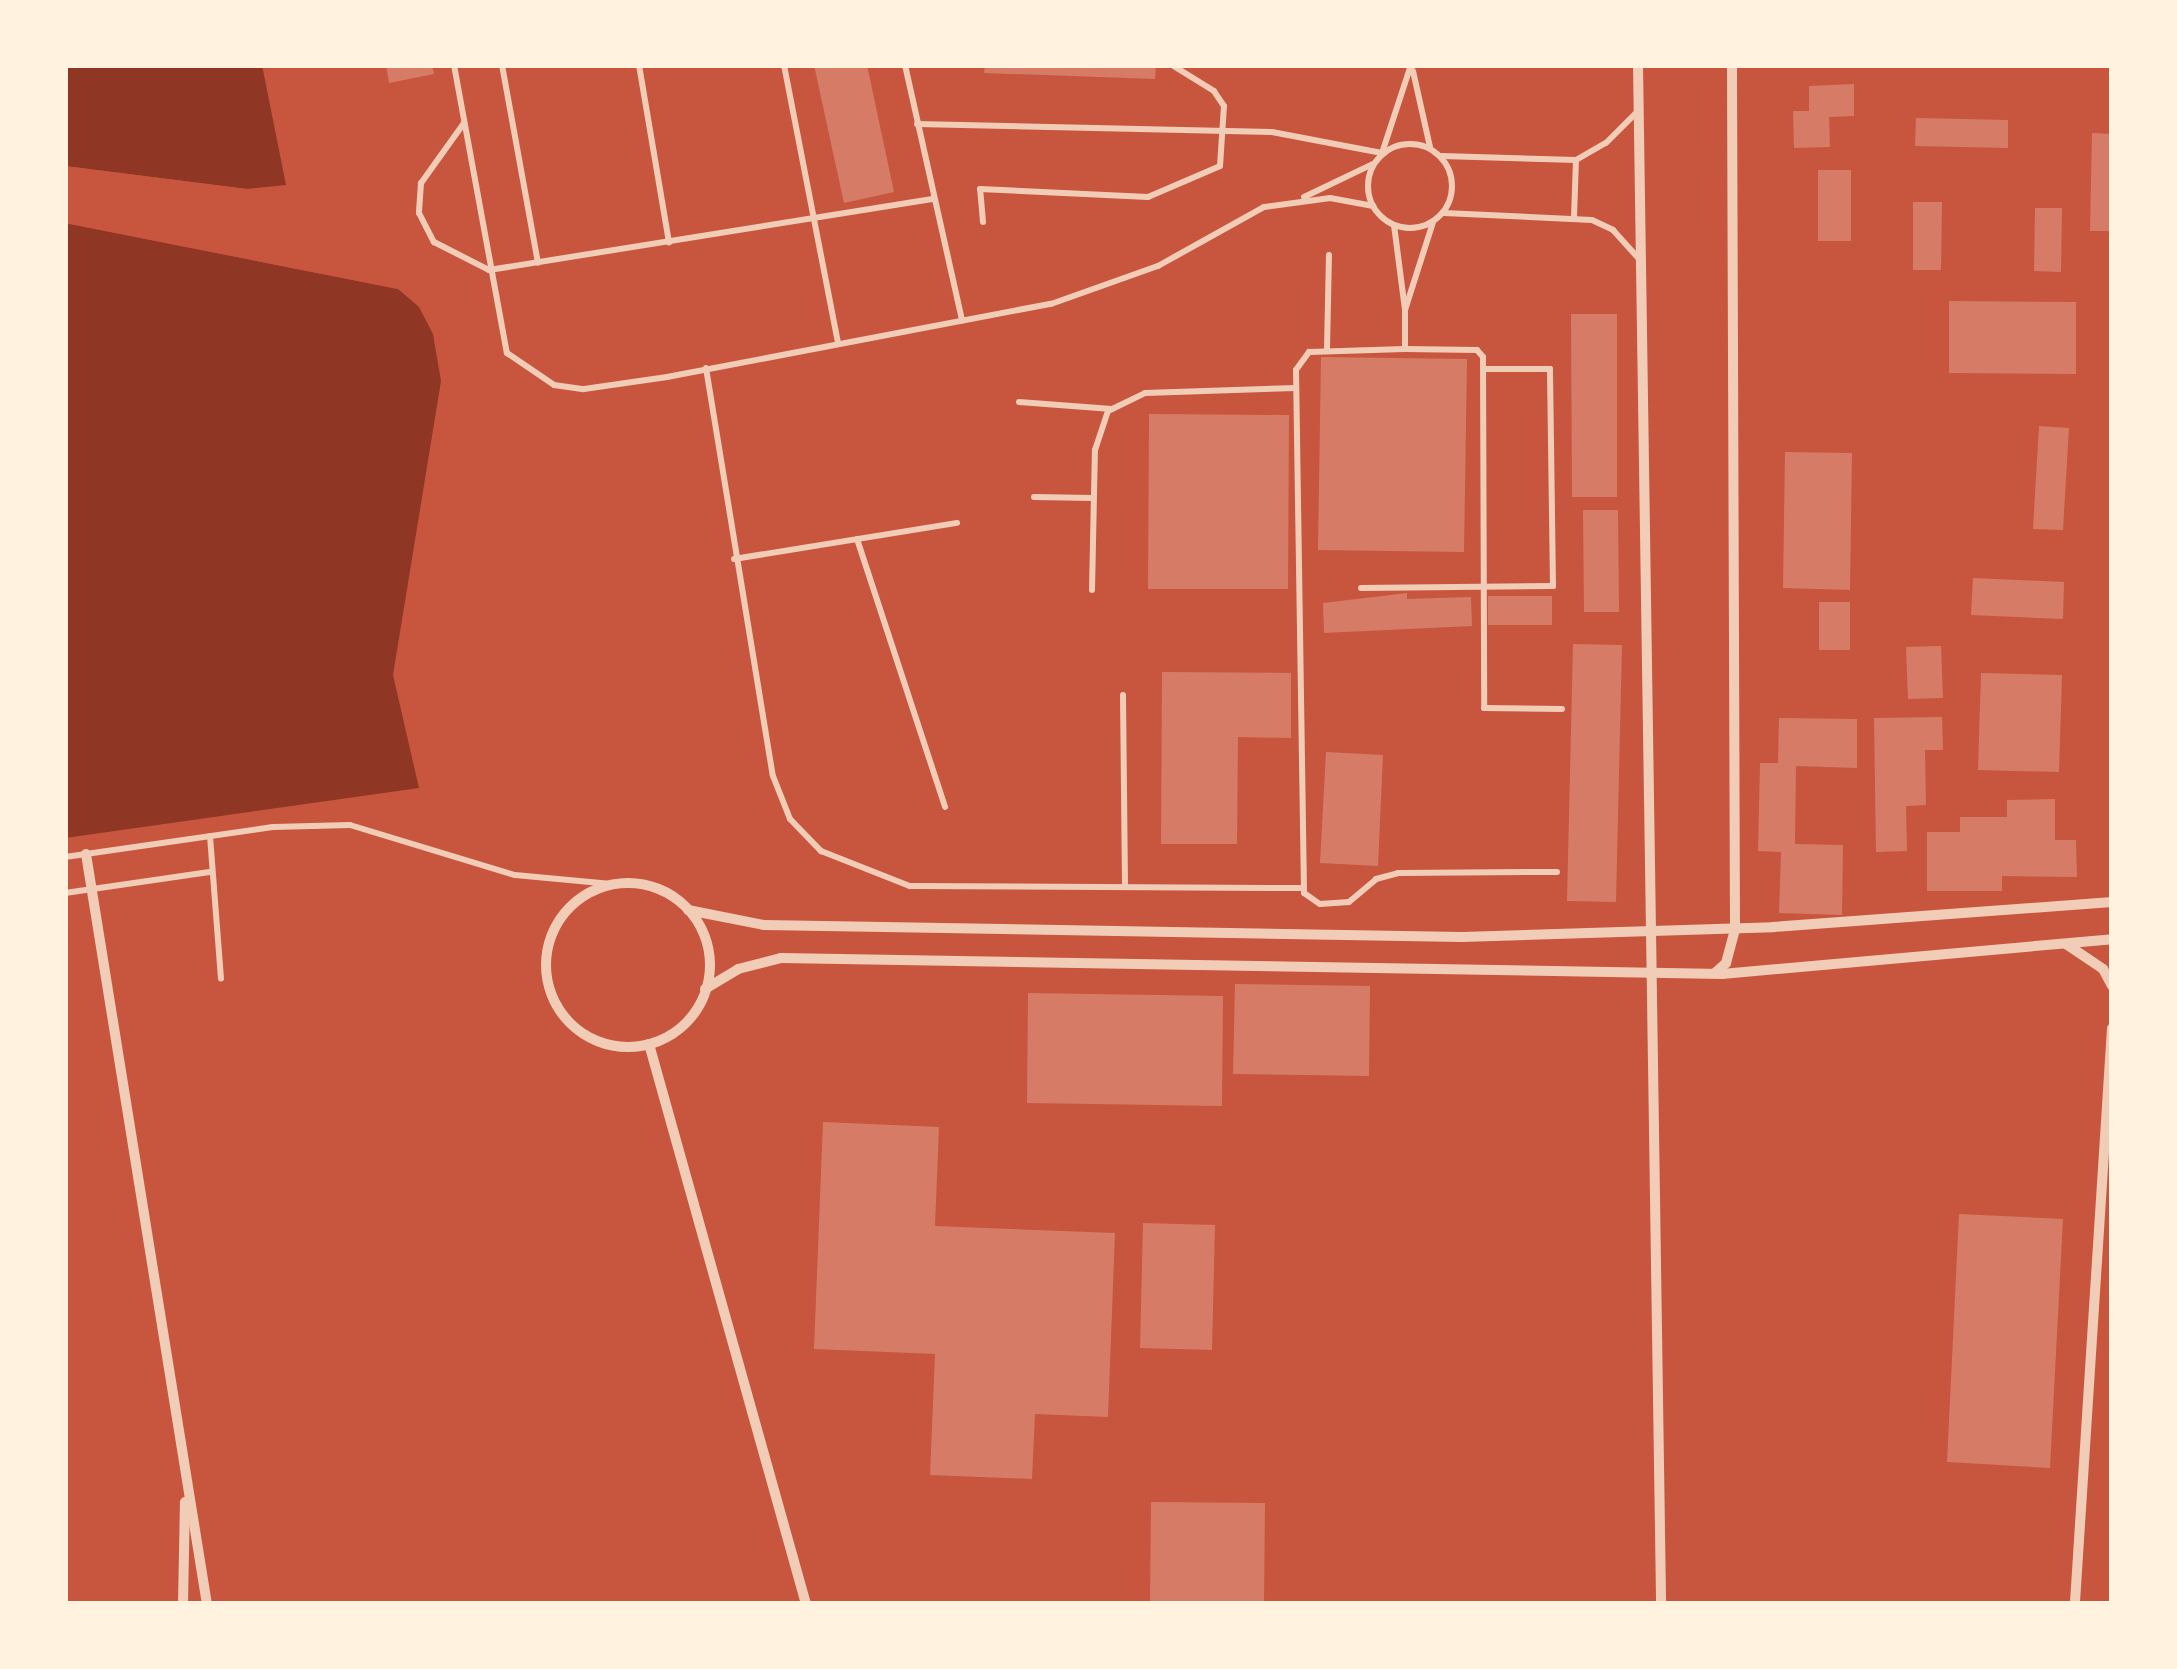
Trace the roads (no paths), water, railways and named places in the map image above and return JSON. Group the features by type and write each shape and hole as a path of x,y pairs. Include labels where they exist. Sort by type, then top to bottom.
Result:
{"street":[{"path":"1638,65 1661,1604"},
{"path":"1714,974 1726,964 1735,929 1732,65"},
{"path":"86,854 185,1496 200,1546 207,1604"},
{"path":"612,884 662,890 688,910 708,946 706,989 691,1018 649,1044 623,1047 574,1028 548,983 546,957 560,920 588,893 612,884"},
{"path":"2096,904 2112,890"},
{"path":"688,910 803,926 1349,937 1735,929 2112,902"},
{"path":"706,989 738,968 780,958 1714,974 2112,940"},
{"path":"2065,944 2102,969 2112,986"},
{"path":"2073,1603 2112,1028"},
{"path":"649,1044 806,1603"},
{"path":"183,1604 185,1496"}],"lane":[{"path":"454,65 507,352 554,385 584,389 1051,304 1158,266 1264,207 1298,199 1374,164"},
{"path":"502,65 538,262"},
{"path":"639,65 669,242"},
{"path":"784,65 838,344"},
{"path":"905,65 932,200 962,320"},
{"path":"983,222 980,189 1148,196 1170,192 1220,166 1226,129 1224,106 1214,91 1172,65"},
{"path":"1411,65 1430,148"},
{"path":"1373,206 1368,178 1382,153 1411,65"},
{"path":"1440,156 1576,160 1606,143 1638,112"},
{"path":"466,120 452,148 421,183 419,212 434,242 489,270 932,200"},
{"path":"918,124 1226,129 1382,153 1408,143 1430,148 1440,156 1453,187 1444,212 1433,222 1405,310"},
{"path":"1574,217 1576,160"},
{"path":"1298,199 1373,206 1394,225 1405,310 1405,349"},
{"path":"1444,212 1574,217 1614,230 1638,258"},
{"path":"1394,225 1433,222"},
{"path":"1328,349 1329,255"},
{"path":"1557,872 1398,873 1376,879 1349,902 1320,904 1309,900 1304,888 1296,388 1300,359 1328,349 1476,350 1484,369 1484,708 1562,709"},
{"path":"706,368 734,559 773,776 790,819 821,851 910,886 1304,888"},
{"path":"1361,588 1553,586 1550,368 1484,369"},
{"path":"1092,590 1098,428 1112,409 1145,393 1296,388"},
{"path":"1020,402 1112,409"},
{"path":"1034,497 1093,498"},
{"path":"734,559 957,524"},
{"path":"857,539 945,807"},
{"path":"1123,695 1125,886"},
{"path":"65,857 210,836 350,825 515,876 612,884"},
{"path":"210,836 209,872 221,979"},
{"path":"65,892 209,872"}]}
